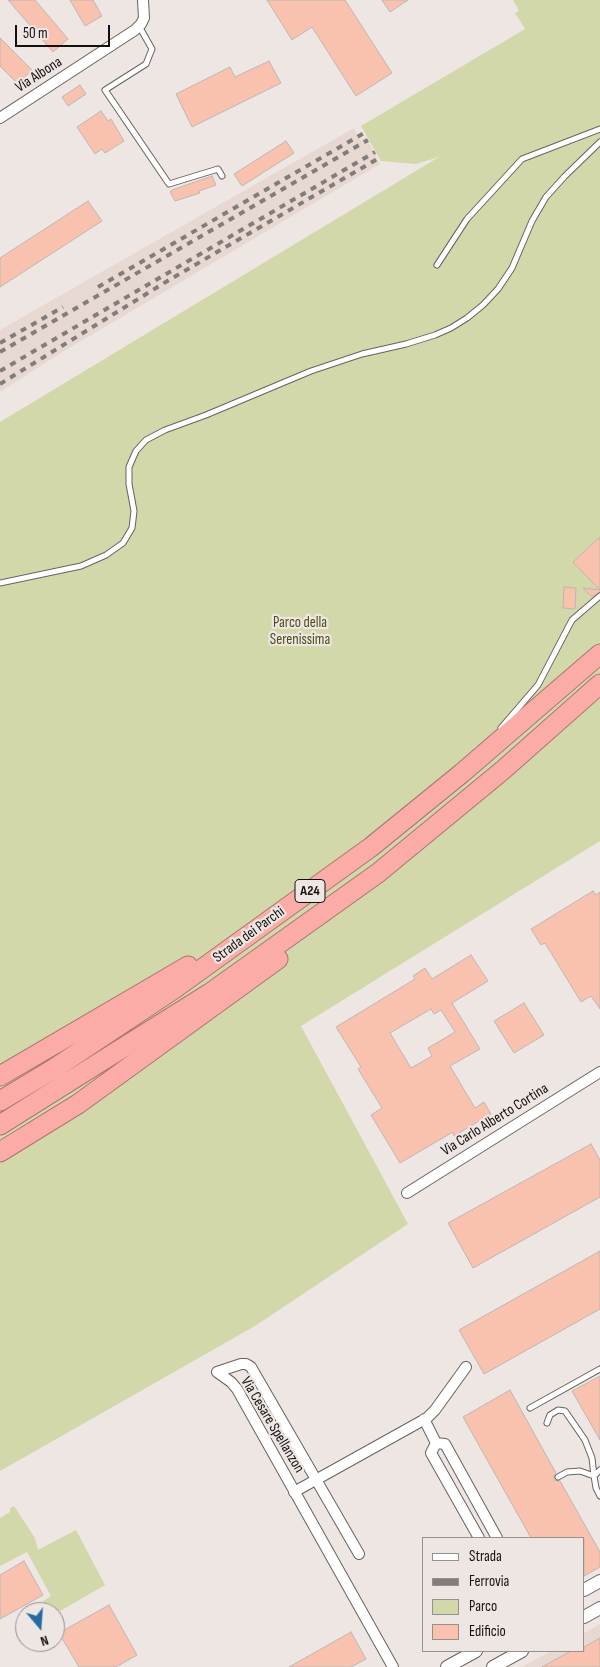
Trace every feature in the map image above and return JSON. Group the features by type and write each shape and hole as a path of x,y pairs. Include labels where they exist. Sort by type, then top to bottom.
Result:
{"highway":[{"name":"Strada dei Parchi","path":"0,1101 55,1068 174,989 371,847 462,773 600,654"},
{"name":"Strada dei Parchi","path":"0,1125 210,993 378,873 503,770 600,684"},
{"path":"0,1152 78,1104 217,1005 304,940 378,873"},
{"path":"0,1076 280,912"}],"street":[{"path":"141,24 145,14 143,0"},
{"name":"Via Albona","path":"0,118 103,52 141,24"},
{"name":"Via Carlo Alberto Cortina","path":"407,1193 600,1072"},
{"name":"Via Cesare Spellanzon","path":"359,1554 251,1366 241,1364 216,1372 231,1382 237,1389 393,1667"},
{"path":"294,1492 424,1420 435,1410 466,1368"},
{"path":"424,1420 436,1443"},
{"path":"436,1443 431,1453 478,1537"},
{"path":"436,1443 445,1444 496,1537"},
{"path":"585,1589 600,1581"},
{"path":"585,1616 600,1608"},
{"path":"447,1667 474,1652"},
{"path":"492,1667 520,1652"}],"lane":[{"path":"141,24 152,49 146,64 105,90 169,184 218,169 222,176"},
{"path":"437,265 467,219 522,159 600,129"},
{"path":"0,583 81,566 106,555 123,543 132,528 134,511 129,484 129,467 136,451 146,440 165,430 311,371 362,354 406,344 434,335 451,328 467,318 498,289 512,268 532,221 546,197 600,142"},
{"path":"462,773 538,685 572,620 600,596"},
{"path":"530,1408 600,1369"},
{"path":"547,1423 550,1415 558,1410 565,1411 585,1440 592,1458 596,1488 600,1496"},
{"path":"594,1476 600,1470"},
{"path":"558,1477 567,1472 580,1471 594,1476"}],"shaded area":[{"path":"354,128 360,140 366,137 380,164 56,356 0,392 0,330"},
{"path":"600,1624 600,1667 522,1667 549,1652 585,1652 585,1632"}],"green space":[{"name":"Parco della Serenissima","path":"513,0 600,0 600,841 301,1026 408,1224 255,1326 0,1471 0,422 439,157 416,164 381,161 361,126 525,29 515,13 519,11"},
{"path":"14,1506 35,1538 38,1550 76,1530 105,1585 65,1608 65,1602 42,1602 51,1596 27,1552 0,1566 0,1518 10,1512 10,1508"}],"building":[{"path":"8,0 35,0 68,39 53,52"},
{"path":"70,0 93,0 102,16 85,26"},
{"path":"267,0 345,0 392,73 356,96 312,27 292,40"},
{"path":"382,0 408,0 390,12"},
{"path":"0,38 32,70 18,84 0,66"},
{"path":"269,61 281,83 192,127 176,94 230,67 235,77"},
{"path":"80,85 86,94 68,106 62,97"},
{"path":"101,111 108,121 111,119 124,141 105,153 102,149 95,154 77,127"},
{"path":"286,141 294,153 242,186 234,174"},
{"path":"212,176 216,185 199,191 200,193 175,201 170,192 172,190"},
{"path":"88,201 102,221 0,287 0,258"},
{"path":"600,537 600,590 573,562"},
{"path":"564,587 576,588 575,609 563,608"},
{"path":"583,588 600,590 600,592 592,597"},
{"path":"593,891 596,895 600,892 600,1009 591,996 581,1002 545,943 541,945 531,929"},
{"path":"471,955 488,981 452,1003 480,1049 450,1066 475,1108 484,1102 491,1114 454,1136 453,1132 400,1163 371,1115 382,1108 358,1069 361,1067 336,1027 415,979 413,976 425,968 432,979","holes":["431,1009 434,1014 441,1010 455,1032 428,1048 432,1056 411,1068 390,1033"]},
{"path":"524,1003 544,1035 514,1053 494,1021"},
{"path":"591,1144 600,1160 600,1197 473,1268 448,1223"},
{"path":"600,1251 600,1309 484,1374 459,1330"},
{"path":"600,1376 600,1440 572,1391"},
{"path":"510,1390 556,1473 554,1480 560,1481 600,1552 600,1567 585,1575 585,1537 530,1537 463,1417"},
{"path":"24,1561 43,1595 30,1602 15,1602 15,1611 0,1619 0,1575"},
{"path":"109,1605 137,1655 116,1667 79,1667 65,1643 65,1630"},
{"path":"351,1632 366,1659 351,1667 289,1667"},
{"path":"600,1638 600,1667 542,1667 569,1652 585,1652 585,1646"}],"railway":[{"path":"98,287 364,133"},
{"path":"0,352 368,140"},
{"path":"0,371 375,152"},
{"path":"0,384 169,280 379,158"},
{"path":"0,343 63,307"}]}
